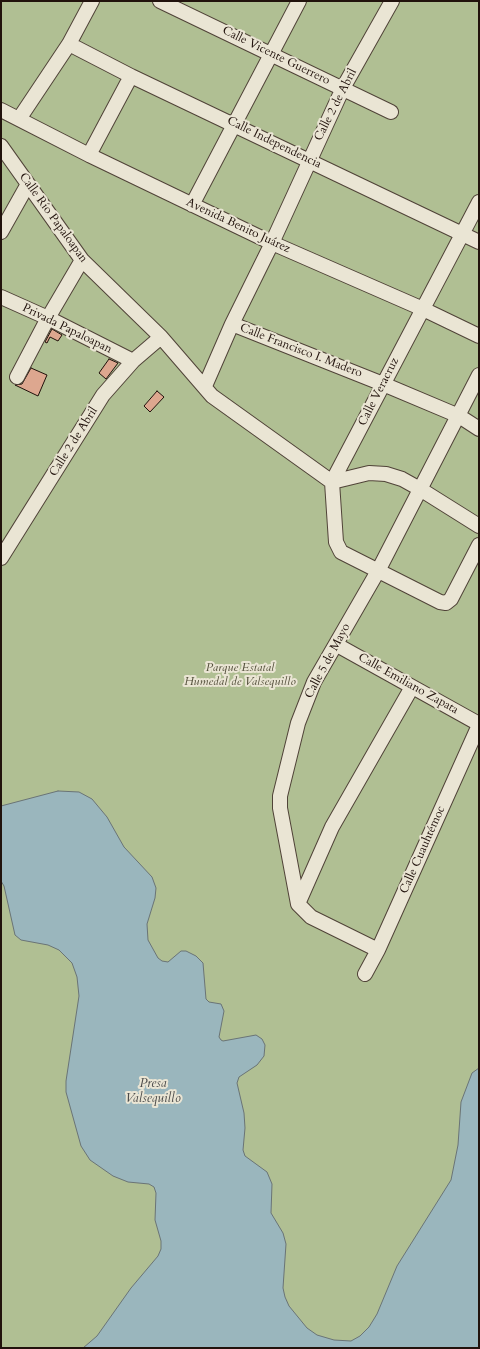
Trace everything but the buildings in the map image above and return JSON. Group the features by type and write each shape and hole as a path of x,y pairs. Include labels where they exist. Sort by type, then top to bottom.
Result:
{"street":[{"path":"19,119 69,44 92,1"},
{"name":"Calle Vicente Guerrero","path":"160,1 392,112"},
{"path":"192,205 298,1"},
{"name":"Calle 2 de Abril","path":"205,386 232,324 272,243 343,88 392,1"},
{"name":"Calle Independencia","path":"69,44 131,76 479,242"},
{"path":"89,155 131,76"},
{"name":"Avenida Benito Juárez","path":"1,110 89,155 272,243 423,309 479,336"},
{"name":"Calle Río Papaloapan","path":"1,146 82,260 161,337 205,386 212,396 332,482"},
{"path":"1,232 28,184"},
{"name":"Calle Veracruz","path":"332,482 479,202"},
{"path":"18,377 48,318 82,260"},
{"name":"Privada Papaloapan","path":"1,297 48,318 133,361"},
{"name":"Calle Francisco I. Madero","path":"232,324 384,384 459,416 479,429"},
{"name":"Calle 2 de Abril","path":"1,558 103,395 133,361 161,337"},
{"name":"Calle 5 de Mayo","path":"298,904 280,808 280,796 298,723 314,682 378,571 479,375"},
{"path":"479,526 420,489 386,474 369,473 332,482 338,547 346,555 440,602 446,603 451,599 479,545"},
{"name":"Calle Emiliano Zapata","path":"336,645 479,724"},
{"path":"378,950 311,918 298,904 332,827 412,687"},
{"name":"Calle Cuauhtémoc","path":"365,974 378,950 479,724"}],"green space":[{"name":"Parque Estatal Humedal de Valsequillo","path":"1,1 479,1 479,1348 1,1348"}],"water":[{"name":"Presa Valsequillo","path":"58,791 79,792 92,799 107,817 124,847 152,877 156,888 155,898 147,924 148,940 158,958 162,961 168,962 181,951 186,951 196,956 203,963 206,999 209,1002 221,1004 224,1011 219,1037 221,1040 223,1041 256,1035 262,1039 265,1045 264,1056 257,1065 239,1077 237,1083 244,1113 245,1128 243,1150 245,1156 267,1172 272,1184 271,1213 283,1233 286,1244 283,1288 285,1297 289,1306 307,1328 317,1335 334,1340 351,1341 360,1336 369,1327 377,1314 397,1266 451,1180 458,1145 461,1102 472,1073 479,1068 479,1348 83,1348 97,1336 131,1288 158,1256 161,1249 161,1241 155,1220 156,1193 154,1187 149,1184 128,1182 113,1176 90,1160 81,1146 66,1092 66,1081 79,996 77,977 72,963 59,950 48,945 21,940 15,935 4,886 1,881 1,806"}]}
